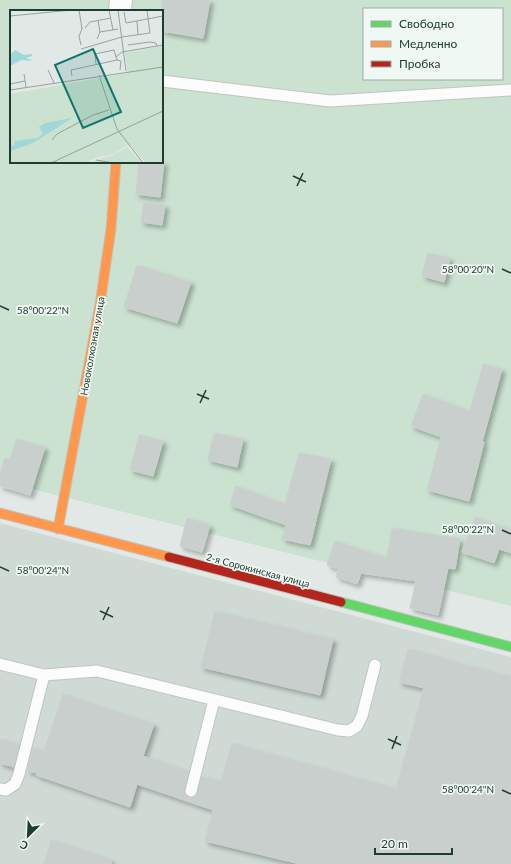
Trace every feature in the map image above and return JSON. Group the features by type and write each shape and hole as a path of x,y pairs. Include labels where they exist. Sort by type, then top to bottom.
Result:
{"street":[{"path":"120,10 121,0"},
{"name":"Новоколхозная улица","path":"58,529 88,376 104,276 111,228 116,163"},
{"name":"2-я Сорокинская улица","path":"0,513 511,647"}],"lane":[{"path":"163,81 330,101 511,90"},
{"path":"0,664 44,675 96,671 338,730 349,731 357,726 362,716 375,665"},
{"path":"0,789 6,790 15,784 19,774 44,675"},
{"path":"191,791 214,700"}],"shaded area":[{"path":"0,523 511,657 511,864 0,864"}],"green space":[{"path":"0,0 511,0 511,606 402,579 384,577 0,481"}],"building":[{"path":"162,0 210,0 203,38 163,31"},
{"path":"164,162 160,197 136,194 139,163"},
{"path":"144,202 165,205 162,225 141,222"},
{"path":"428,253 450,258 444,282 422,276"},
{"path":"137,265 191,282 177,323 124,307"},
{"path":"483,364 502,369 482,442 484,442 469,501 427,490 441,437 411,426 423,394 470,411"},
{"path":"214,433 243,439 237,467 208,460"},
{"path":"139,435 163,441 153,476 130,470"},
{"path":"16,439 45,447 30,495 0,486 0,474 5,458 10,460"},
{"path":"299,453 331,459 310,545 282,539 286,525 230,505 236,486 285,504"},
{"path":"475,517 511,530 511,553 499,549 494,563 462,552"},
{"path":"187,518 210,525 202,552 180,546"},
{"path":"392,528 460,539 455,569 448,568 438,615 410,608 416,581 361,573 357,584 336,577 338,569 327,565 335,541 387,558"},
{"path":"215,611 333,639 320,695 201,667"},
{"path":"408,649 511,677 511,864 300,864 205,841 213,810 137,784 130,807 36,775 37,773 27,771 33,748 44,751 63,694 154,724 143,756 189,772 184,793 189,798 196,796 202,776 221,782 232,743 396,789 424,688 399,682"},
{"path":"0,739 19,744 14,767 0,763"},
{"path":"51,840 111,860 111,864 44,864"}],"traffic: fast":[{"path":"341,602 511,647"}],"traffic: slow":[{"path":"58,529 100,304 111,229 116,163"},
{"path":"0,513 169,557"}],"traffic: jam":[{"path":"169,557 341,602"}]}
